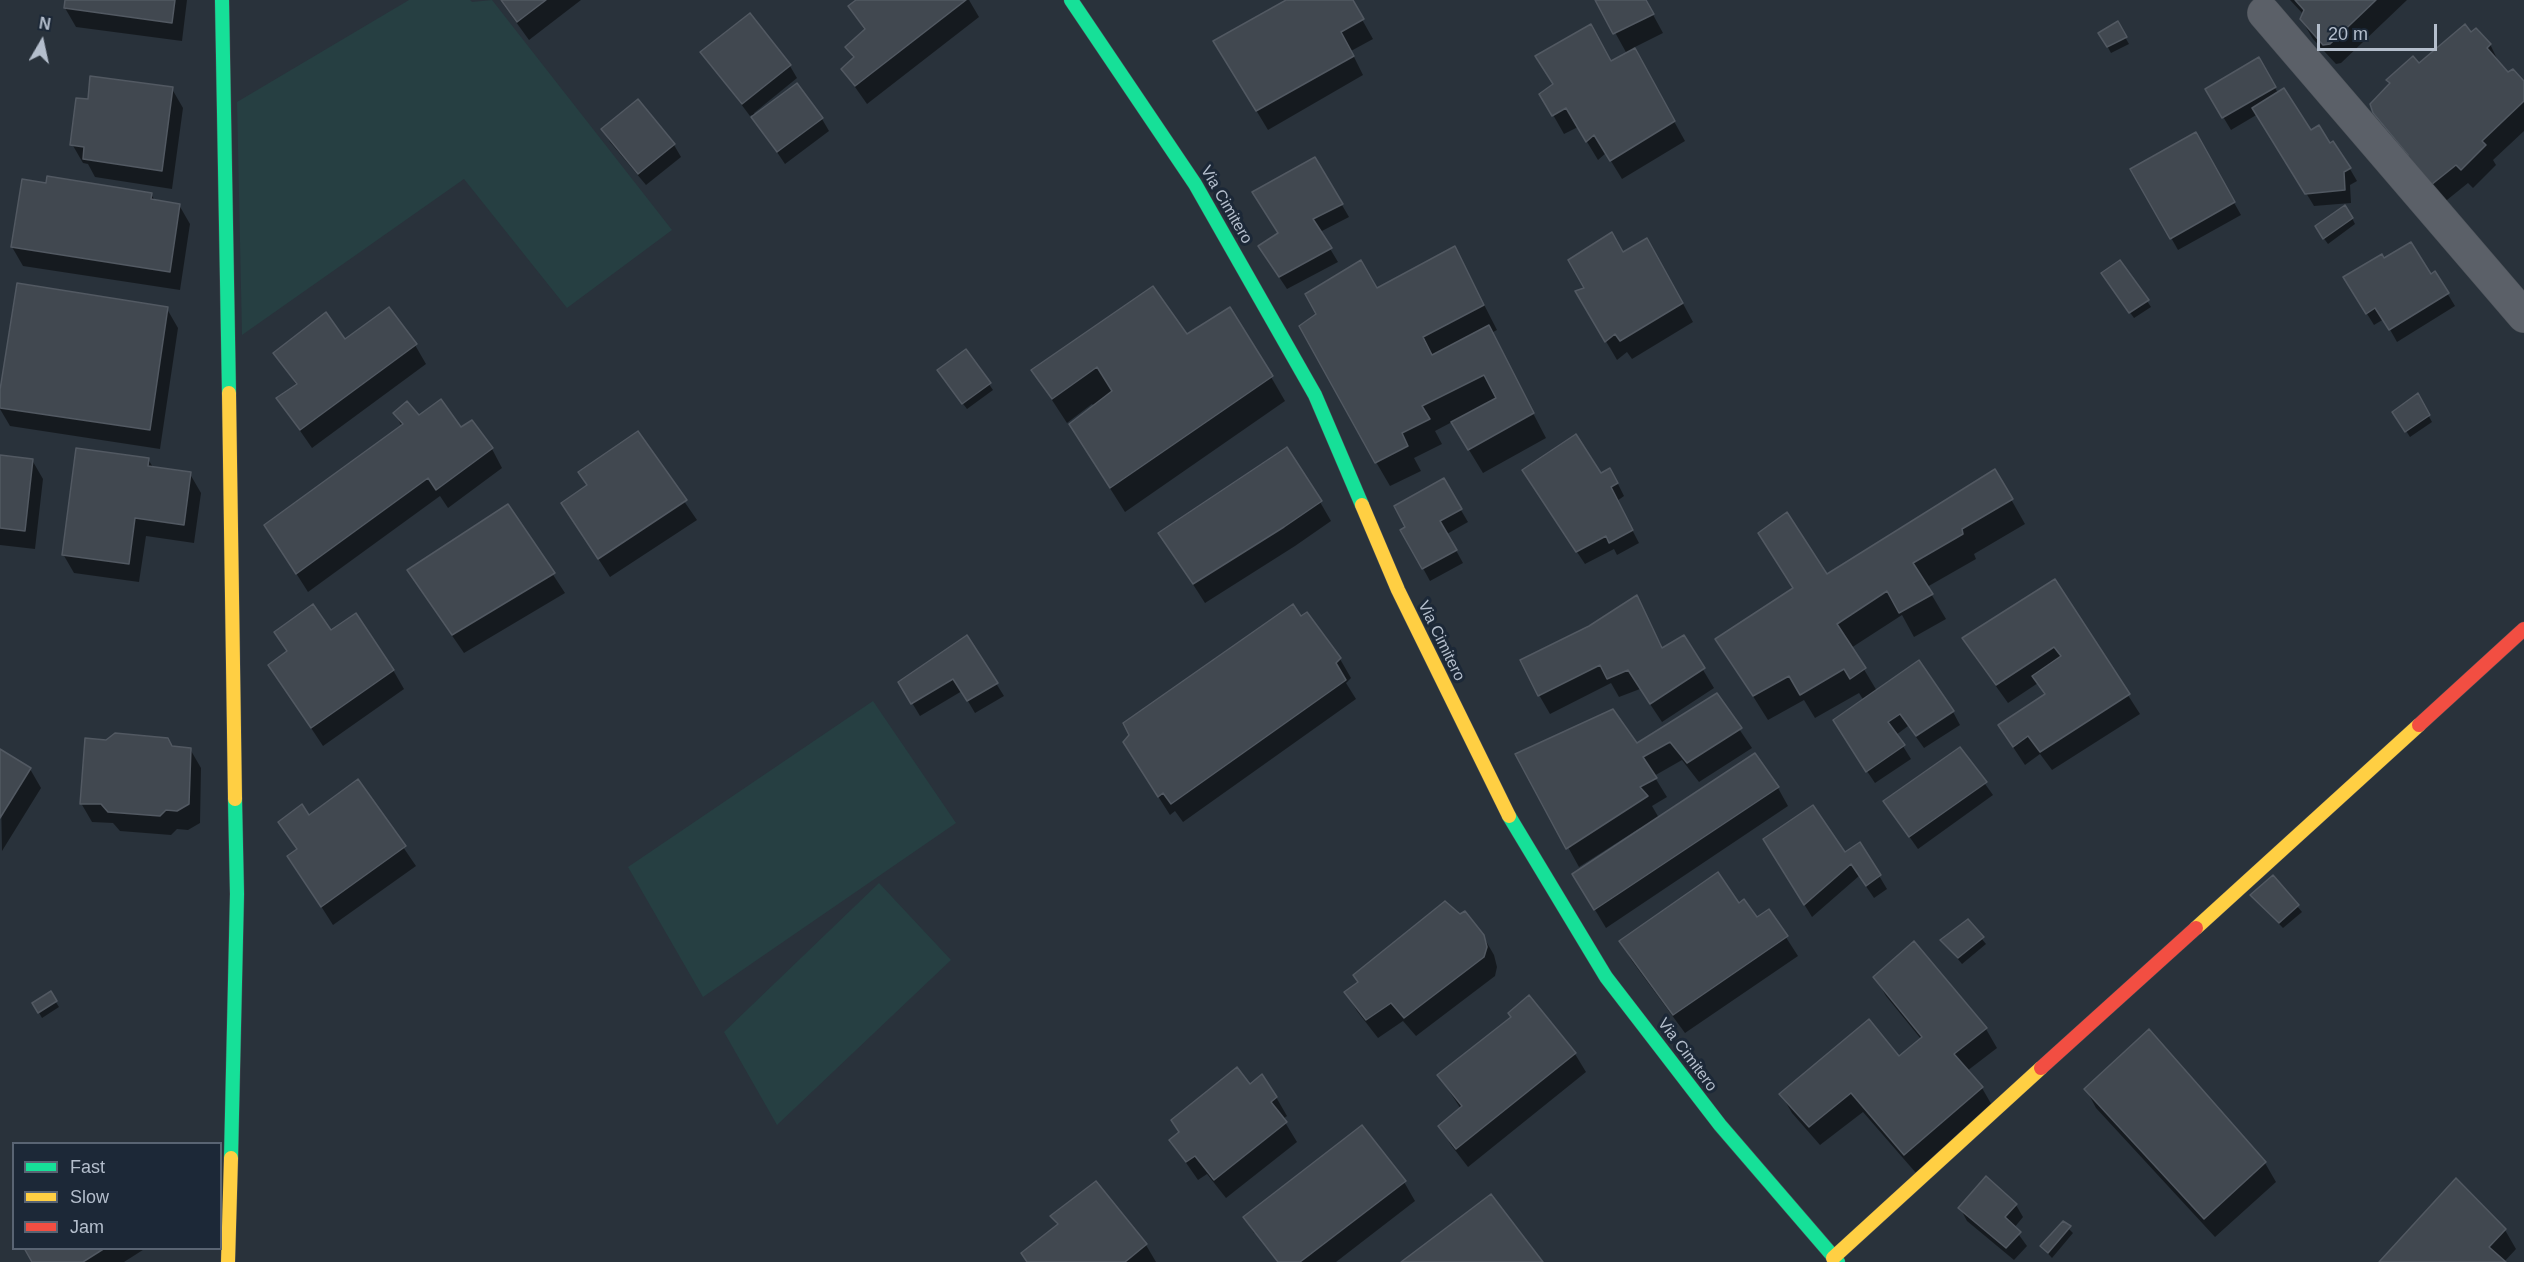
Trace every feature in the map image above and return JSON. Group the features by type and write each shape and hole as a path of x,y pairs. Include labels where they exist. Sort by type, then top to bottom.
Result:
{"street":[{"path":"222,0 237,894 228,1262"},
{"name":"Via Cimitero","path":"1071,0 1196,184 1315,395 1398,590 1507,813 1606,977 1720,1125 1836,1260"},
{"path":"2264,13 2524,316"},
{"path":"1836,1260 2524,629"}],"green space":[{"path":"409,0 470,0 472,2 492,0 672,230 567,308 464,179 242,335 237,102"},
{"path":"873,701 956,823 703,997 628,867"},
{"path":"879,883 951,960 777,1125 724,1032"}],"building":[{"path":"65,0 175,0 172,23 64,8"},
{"path":"501,0 546,0 517,22"},
{"path":"856,0 966,0 855,86 841,69 854,57 845,47 865,29 848,6"},
{"path":"1286,0 1353,0 1364,19 1341,32 1354,56 1256,111 1213,41"},
{"path":"1595,0 1646,0 1654,14 1613,34"},
{"path":"2295,0 2376,0 2330,44 2323,45 2300,19 2304,10"},
{"path":"750,13 791,65 742,104 700,52"},
{"path":"2118,21 2127,37 2107,47 2098,33"},
{"path":"1591,24 1611,61 1635,48 1675,121 1610,161 1594,135 1586,142 1566,108 1552,116 1539,94 1553,84 1535,56"},
{"path":"2465,24 2471,32 2476,28 2491,44 2487,48 2508,72 2513,69 2524,81 2524,101 2482,141 2486,145 2461,170 2456,165 2431,185 2409,168 2408,155 2373,113 2370,104 2390,83 2386,80 2413,56 2419,63"},
{"path":"2259,57 2276,87 2222,118 2205,89"},
{"path":"90,76 173,87 162,171 83,159 84,147 70,145 76,98 88,99"},
{"path":"797,83 823,118 777,152 751,117"},
{"path":"2284,88 2311,130 2319,125 2330,143 2333,141 2351,168 2344,172 2345,190 2305,194 2252,108"},
{"path":"638,99 675,144 638,174 601,129"},
{"path":"2196,132 2235,202 2170,239 2130,169"},
{"path":"1315,157 1343,204 1313,219 1332,248 1279,277 1258,246 1278,233 1252,192"},
{"path":"47,176 152,193 151,199 180,204 170,272 11,247 22,179 46,183"},
{"path":"2345,205 2353,218 2323,239 2315,226"},
{"path":"1612,232 1623,252 1647,238 1683,303 1620,341 1615,334 1605,342 1575,291 1584,288 1568,260"},
{"path":"2411,242 2431,274 2435,271 2449,293 2389,330 2375,308 2366,314 2343,277 2382,254 2384,258"},
{"path":"1455,246 1484,305 1423,337 1432,355 1489,325 1534,413 1468,450 1451,422 1496,398 1484,375 1422,406 1430,419 1402,433 1408,446 1375,463 1299,326 1316,314 1305,294 1361,260 1377,288"},
{"path":"2120,260 2149,300 2129,313 2101,273"},
{"path":"17,283 168,307 150,430 0,408 0,390"},
{"path":"1153,286 1187,334 1230,307 1273,376 1110,488 1069,424 1112,391 1097,367 1052,399 1031,370"},
{"path":"389,307 417,344 300,430 276,398 297,384 273,353 326,312 345,339"},
{"path":"966,349 991,383 962,404 937,370"},
{"path":"2418,393 2430,415 2405,432 2392,412"},
{"path":"441,399 461,427 472,420 493,448 436,490 428,478 296,574 264,525 403,424 393,413 407,401 419,415"},
{"path":"638,431 687,500 598,559 561,503 587,485 578,472"},
{"path":"1576,434 1601,473 1610,468 1618,483 1611,487 1633,530 1609,543 1606,536 1576,552 1522,470"},
{"path":"1287,447 1322,501 1193,584 1158,533"},
{"path":"76,448 149,458 148,466 191,472 184,525 135,518 129,564 62,555"},
{"path":"0,455 33,459 25,531 0,528"},
{"path":"1995,469 2013,499 1962,529 1963,534 1913,563 1933,594 1899,613 1887,591 1837,624 1866,668 1850,679 1844,669 1800,695 1789,676 1753,696 1715,639 1793,588 1758,533 1787,512 1827,574"},
{"path":"1444,478 1462,509 1440,521 1457,550 1422,569 1400,530 1405,527 1394,506"},
{"path":"508,504 555,573 452,635 407,570"},
{"path":"2055,579 2130,694 2040,752 2028,736 2013,747 1998,725 2045,694 2032,676 2061,656 2054,647 1996,685 1962,638"},
{"path":"1637,595 1662,648 1684,635 1705,668 1650,704 1628,670 1607,679 1600,665 1538,696 1520,660 1589,626"},
{"path":"313,604 331,630 356,613 394,670 311,728 268,665 287,651 274,632"},
{"path":"1293,604 1301,616 1307,612 1341,658 1336,663 1346,680 1171,804 1163,793 1158,797 1123,742 1129,735 1123,723"},
{"path":"967,635 998,683 967,701 953,679 911,704 898,682"},
{"path":"1919,660 1954,711 1916,736 1900,714 1888,722 1905,745 1866,772 1833,720"},
{"path":"1717,693 1742,728 1687,763 1670,742 1643,757 1657,778 1640,787 1648,796 1566,849 1515,754 1613,709 1637,743"},
{"path":"115,733 168,738 172,746 191,748 189,804 177,811 166,810 160,816 108,812 101,804 80,804 85,738 106,740"},
{"path":"1960,747 1987,782 1909,837 1883,801"},
{"path":"0,749 31,768 0,818"},
{"path":"1755,753 1779,787 1594,910 1572,874"},
{"path":"358,779 406,846 321,907 287,856 297,849 278,822 302,804 309,815"},
{"path":"1813,805 1845,852 1860,842 1881,875 1866,886 1851,864 1804,905 1763,839"},
{"path":"1718,872 1739,903 1744,899 1757,917 1769,909 1788,936 1673,1015 1619,941"},
{"path":"2273,875 2299,905 2279,923 2250,895"},
{"path":"1445,901 1460,914 1465,911 1484,935 1487,947 1484,957 1404,1018 1391,1003 1366,1020 1344,992 1358,982 1353,975"},
{"path":"1968,919 1984,937 1958,958 1940,940"},
{"path":"1914,941 1987,1028 1954,1054 1983,1087 1904,1155 1851,1093 1809,1127 1779,1094 1869,1019 1899,1056 1922,1037 1873,977"},
{"path":"51,991 57,1001 38,1013 32,1003"},
{"path":"1529,995 1576,1053 1456,1149 1438,1126 1462,1106 1437,1075 1511,1017 1508,1013"},
{"path":"2149,1029 2266,1162 2204,1219 2084,1089"},
{"path":"1237,1067 1250,1084 1262,1074 1277,1097 1271,1102 1287,1122 1214,1180 1195,1156 1186,1162 1169,1140 1179,1132 1171,1120"},
{"path":"1362,1125 1406,1181 1300,1262 1278,1262 1243,1217"},
{"path":"1986,1176 2017,1204 2005,1217 2021,1232 2006,1248 1958,1208"},
{"path":"2456,1178 2506,1229 2489,1247 2506,1262 2379,1262"},
{"path":"1096,1181 1147,1244 1125,1262 1027,1262 1021,1253 1058,1224 1050,1216"},
{"path":"1491,1194 1543,1262 1401,1262"},
{"path":"2063,1221 2071,1226 2048,1253 2040,1246"},
{"path":"25,1250 102,1250 83,1262 32,1262"}],"traffic: fast":[{"path":"222,0 229,393"},
{"path":"1071,0 1195,184 1315,395 1362,505"},
{"path":"231,1158 237,894 235,799"},
{"path":"1509,816 1606,977 1720,1125 1838,1262"}],"traffic: slow":[{"path":"229,393 235,799"},
{"path":"1362,505 1398,590 1509,816"},
{"path":"2196,928 2419,725"},
{"path":"1833,1258 2041,1068"},
{"path":"228,1262 231,1158"}],"traffic: jam":[{"path":"2419,725 2524,629"},
{"path":"2041,1068 2196,928"}]}
